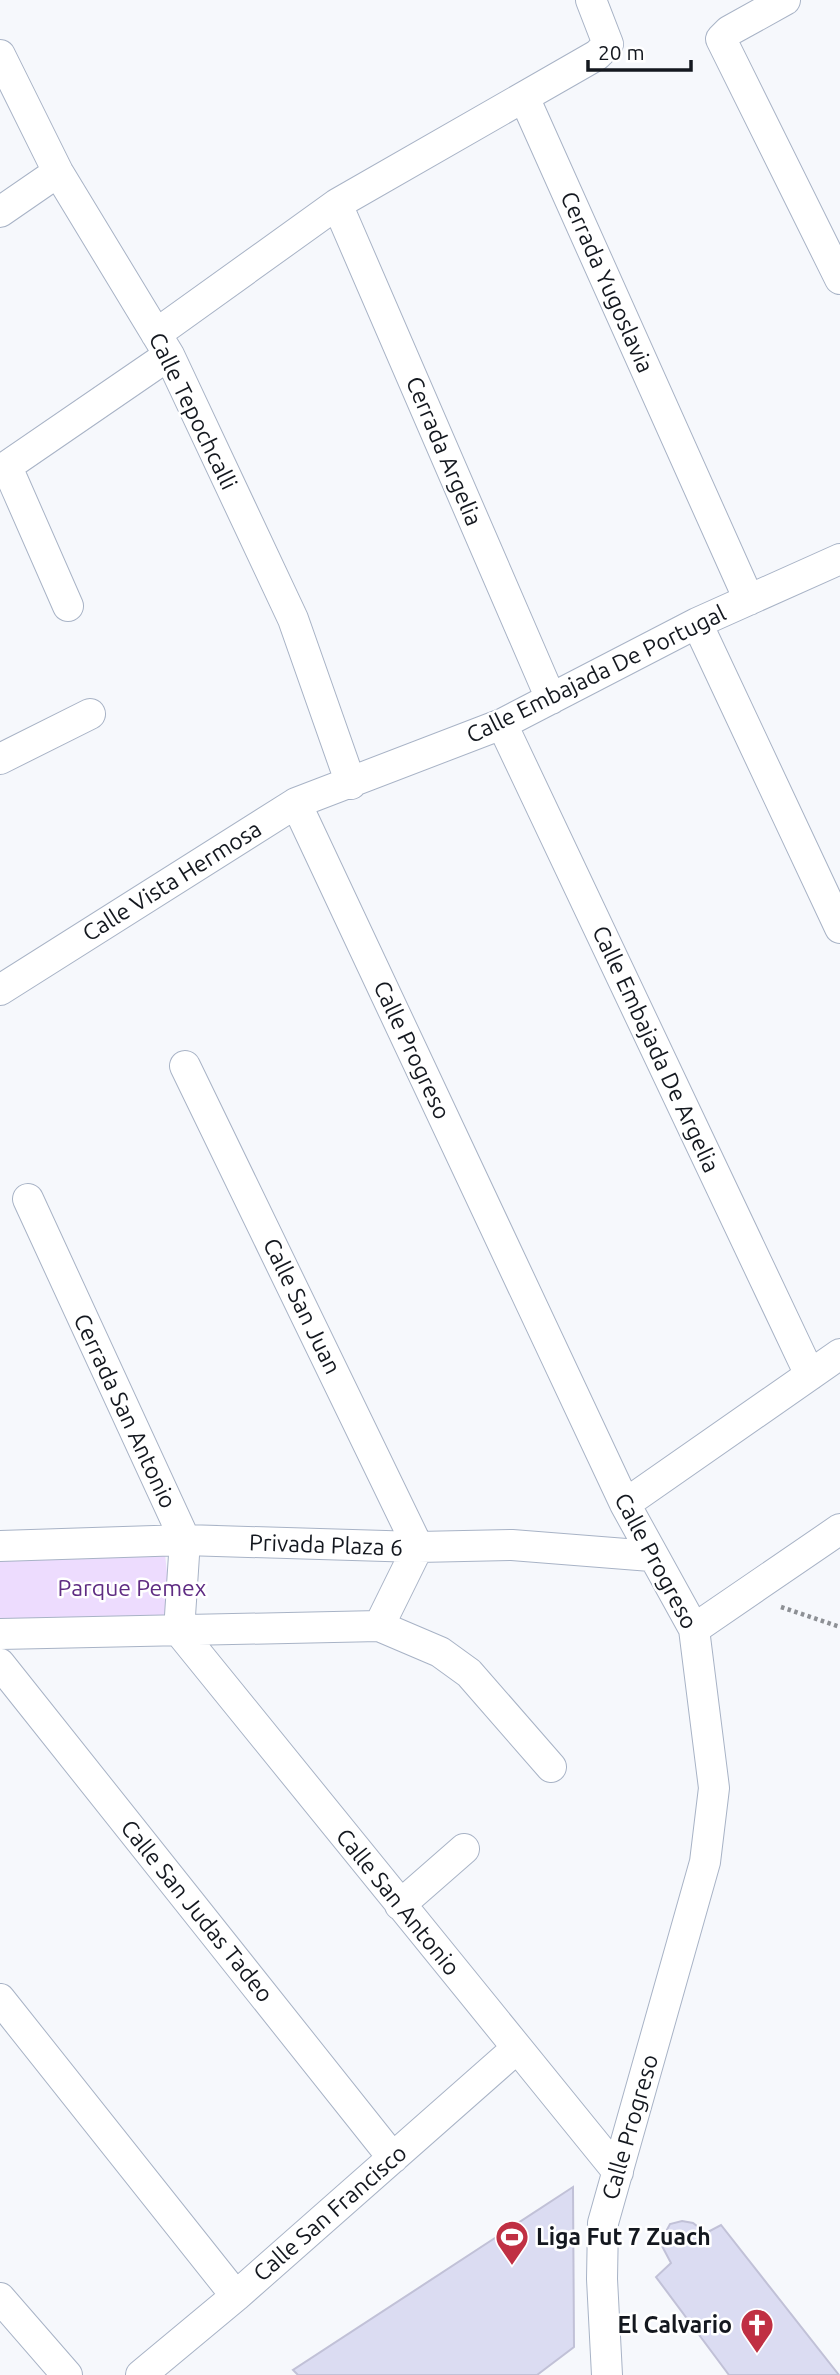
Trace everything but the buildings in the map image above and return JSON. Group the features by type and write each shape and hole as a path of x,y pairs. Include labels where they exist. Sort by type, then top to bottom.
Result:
{"street":[{"path":"68,606 4,469 337,204 597,55 608,44 591,0"},
{"path":"776,2 729,31 721,39 838,271"},
{"name":"Calle Tepochcalli","path":"0,55 58,172 163,344 293,619 351,784"},
{"name":"Cerrada Yugoslavia","path":"524,97 749,600"},
{"path":"0,212 58,172"},
{"name":"Cerrada Argelia","path":"337,204 551,699"},
{"name":"Calle Embajada De Portugal","path":"351,784 502,724 698,623 840,559"},
{"path":"698,623 840,928"},
{"path":"0,759 90,714"},
{"name":"Calle Embajada De Argelia","path":"502,724 810,1375"},
{"name":"Calle Vista Hermosa","path":"0,990 296,803 351,784"},
{"name":"Calle Progreso","path":"296,803 625,1504 651,1556 694,1629 714,1788 705,1862 603,2223 602,2279 607,2375"},
{"name":"Calle San Juan","path":"185,1066 418,1548"},
{"name":"Cerrada San Antonio","path":"28,1199 185,1541 179,1630"},
{"path":"625,1504 840,1354"},
{"path":"694,1629 840,1529"},
{"name":"Privada Plaza 6","path":"0,1546 185,1541 418,1548 512,1545 651,1556"},
{"path":"379,1626 418,1548"},
{"path":"0,1634 379,1626 440,1652 469,1673 551,1767"},
{"name":"Calle San Antonio","path":"179,1630 618,2172"},
{"name":"Calle San Judas Tadeo","path":"0,1664 393,2158"},
{"path":"400,1905 464,1849"},
{"path":"0,1999 236,2296"},
{"name":"Calle San Francisco","path":"141,2375 236,2296 516,2049"},
{"path":"0,2298 67,2375"}],"path":[{"path":"744,1594 840,1627"}],"green space":[{"name":"Parque Pemex","path":"165,1554 172,1620 0,1624 0,1559"}],"place":[{"name":"Liga Fut 7 Zuach","path":"512,2267"},
{"name":"El Calvario","path":"757,2355"}]}
